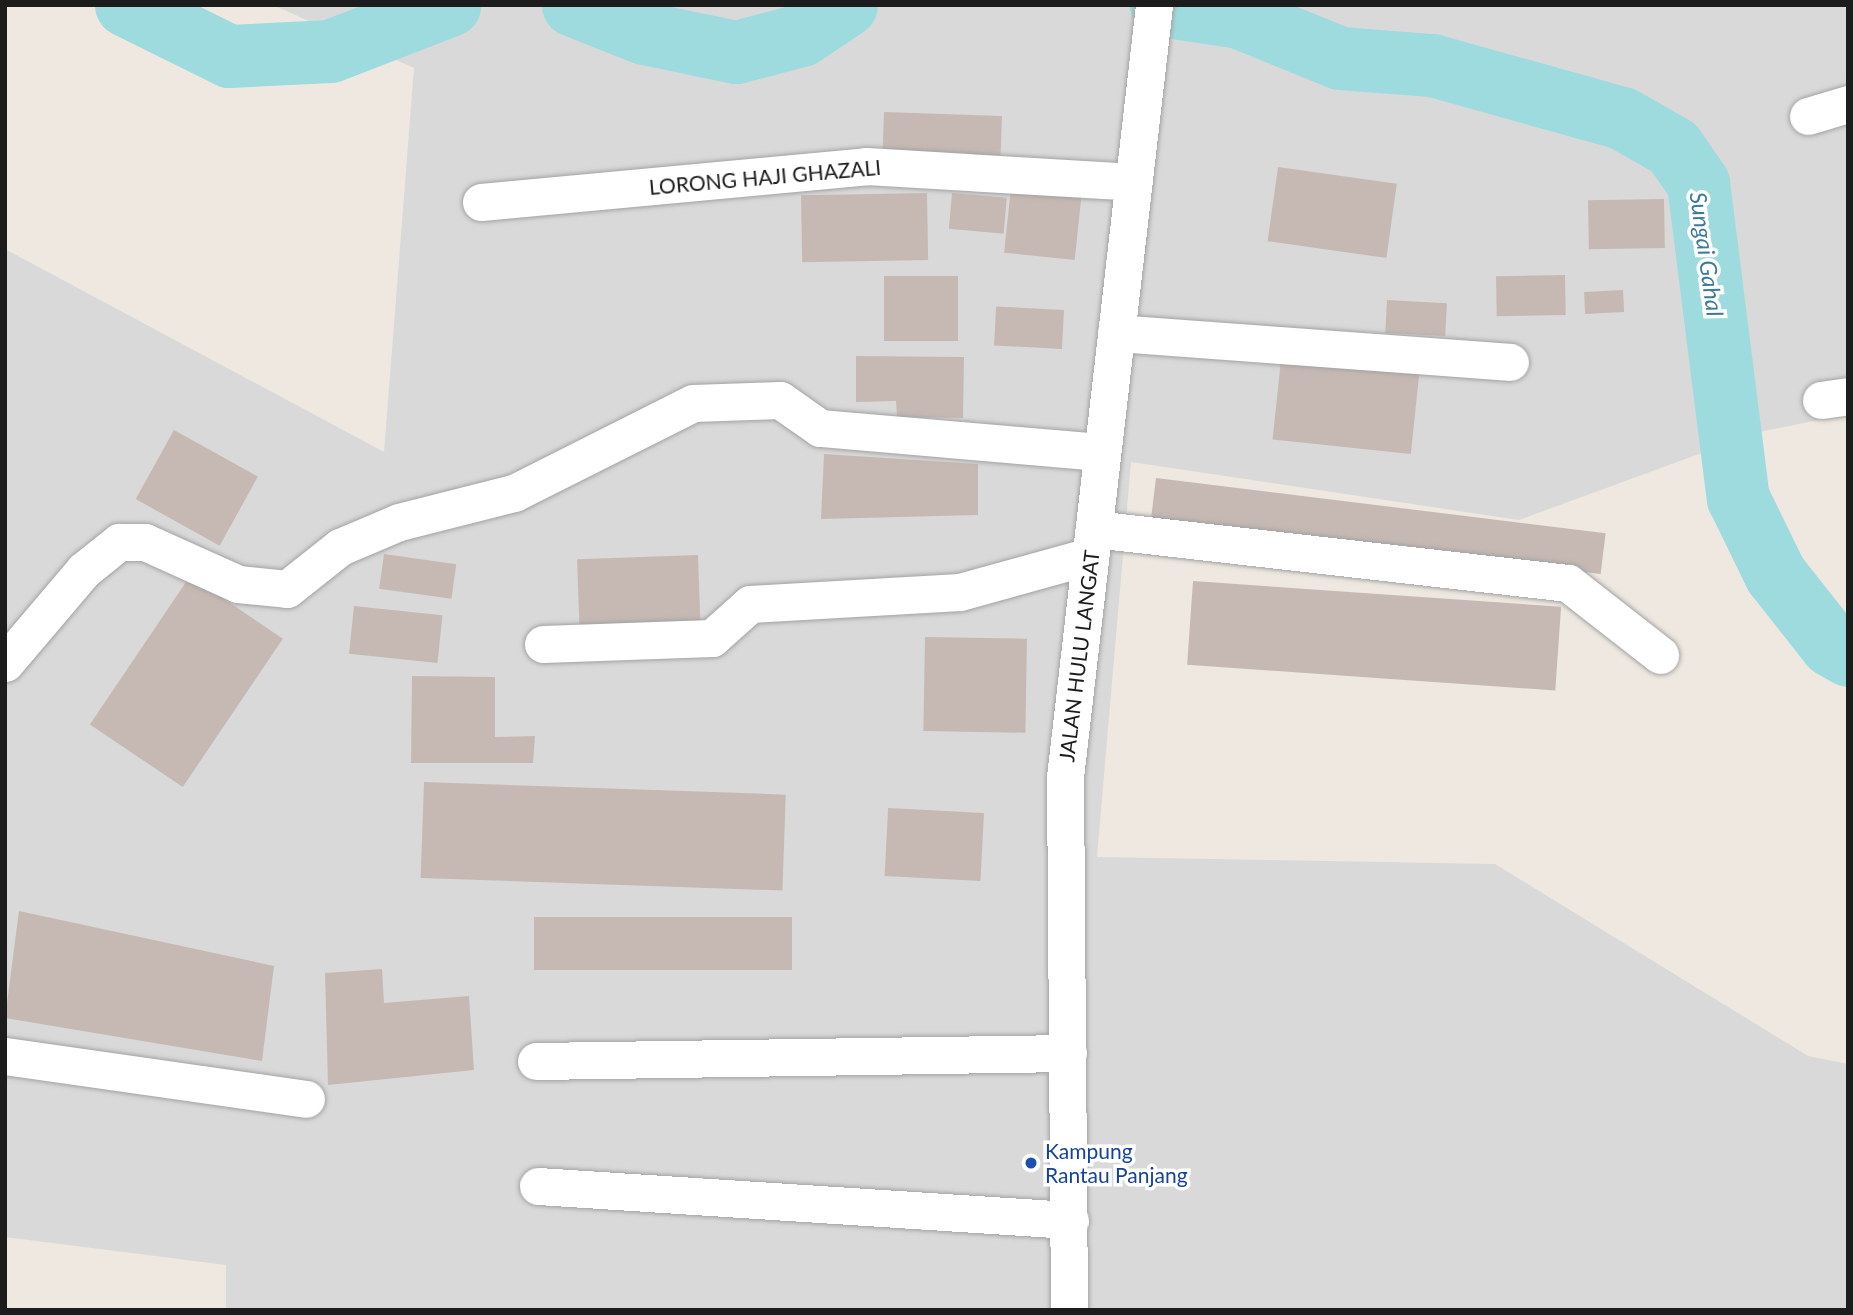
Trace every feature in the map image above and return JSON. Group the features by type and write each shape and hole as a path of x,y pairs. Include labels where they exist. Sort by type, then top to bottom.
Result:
{"street":[{"name":"JALAN HULU LANGAT","path":"1069,1310 1065,777 1154,5"},
{"path":"1808,116 1848,104"},
{"name":"LORONG HAJI GHAZALI","path":"481,202 866,166 1134,182"},
{"path":"1116,334 1510,362"},
{"path":"5,663 84,570 118,542 145,542 239,584 287,589 340,547 400,522 514,493 693,403 780,400 820,428 1102,452"},
{"path":"543,644 712,638 750,604 960,592 1092,542 1568,583 1660,655"},
{"path":"536,1061 1068,1054"},
{"path":"5,1056 306,1099"},
{"path":"538,1186 1070,1220"}],"shaded area":[{"path":"273,5 1848,5 1848,414 1759,432 1519,520 1131,462 1097,857 1495,864 1808,1056 1848,1064 1848,1310 226,1310 226,1265 5,1237 5,249 384,452 414,68"}],"building":[{"path":"884,112 1002,116 1000,163 882,159"},
{"path":"1278,167 1397,184 1386,258 1268,241"},
{"path":"1011,187 1082,194 1075,260 1004,253"},
{"path":"927,193 928,260 802,262 801,195"},
{"path":"952,193 1007,198 1004,234 949,229"},
{"path":"1664,199 1665,248 1589,249 1588,200"},
{"path":"1565,275 1566,315 1497,316 1496,276"},
{"path":"884,276 958,276 958,341 884,341"},
{"path":"1623,290 1624,312 1585,314 1584,292"},
{"path":"1387,300 1447,303 1445,336 1385,333"},
{"path":"996,306 1064,310 1062,349 994,345"},
{"path":"1282,350 1420,365 1411,454 1273,440"},
{"path":"856,356 964,357 963,418 897,417 896,401 856,402"},
{"path":"174,430 258,477 220,546 136,499"},
{"path":"824,454 978,464 978,515 821,519"},
{"path":"1156,478 1606,533 1601,574 1151,519"},
{"path":"384,554 456,564 451,599 379,589"},
{"path":"698,555 700,624 579,628 577,559"},
{"path":"190,576 283,639 183,787 90,724"},
{"path":"1193,581 1561,607 1555,691 1187,665"},
{"path":"354,606 443,615 437,663 349,654"},
{"path":"925,637 1027,639 1025,733 923,731"},
{"path":"412,676 495,677 495,737 535,736 533,763 411,763"},
{"path":"424,782 786,795 782,891 421,878"},
{"path":"888,808 984,813 980,881 885,876"},
{"path":"19,911 274,966 262,1061 5,1018"},
{"path":"534,917 792,917 792,970 534,970"},
{"path":"382,969 384,1003 469,996 474,1070 328,1085 325,973"}],"waterway":[{"name":"Sungai Gahal","path":"126,5 229,56 330,51 449,5"},
{"name":"Sungai Gahal","path":"573,5 644,33 736,52 801,35 846,5"},
{"name":"Sungai Gahal","path":"1161,5 1239,17 1340,58 1432,65 1622,118 1673,147 1698,183 1738,498 1775,574 1831,645 1848,655"}],"place":[{"name":"Kampung Rantau Panjang","path":"1031,1163"}]}
